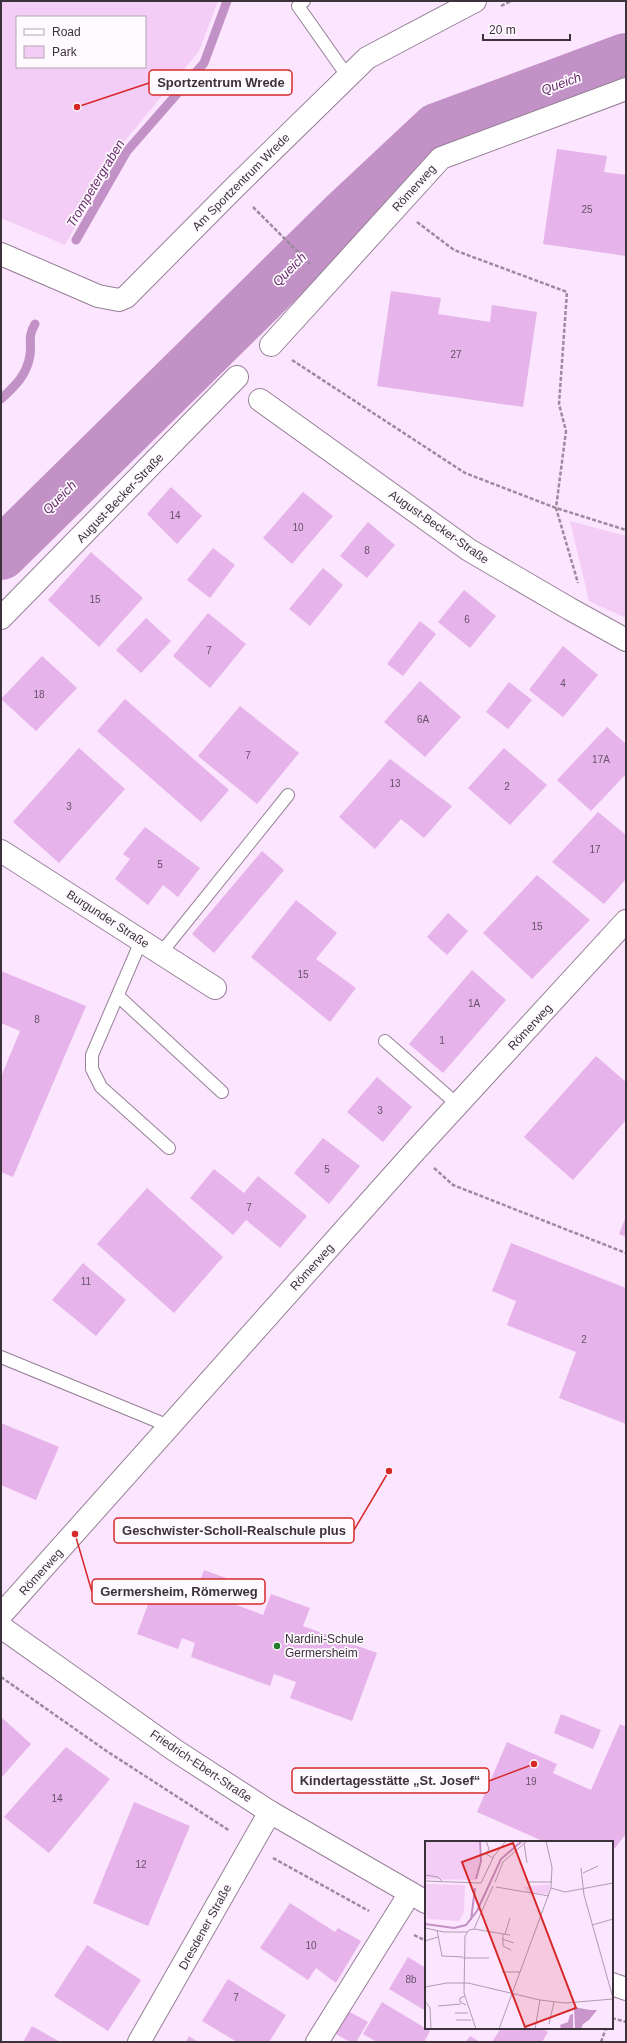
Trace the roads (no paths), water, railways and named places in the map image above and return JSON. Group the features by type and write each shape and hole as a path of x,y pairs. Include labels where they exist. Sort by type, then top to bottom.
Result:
{"street":[{"name":"Am Sportzentrum Wrede","path":"1,254 98,296 119,300 126,297 234,188 367,58 475,1"},
{"name":"Römerweg","path":"270,345 441,158 626,89"},
{"name":"August-Becker-Straße","path":"1,618 237,377"},
{"name":"August-Becker-Straße","path":"260,400 469,550 626,640"},
{"name":"Burgunder Straße","path":"1,851 215,988"},
{"name":"Römerweg","path":"1,1615 415,1151 626,921"},
{"name":"Friedrich-Ebert-Straße","path":"1,1627 176,1751 270,1812 418,1897 391,1924 317,2042"},
{"name":"Dresdener Straße","path":"139,2042 270,1812"},
{"path":"613,1984 626,1989"}],"lane":[{"path":"304,1 298,6 348,77"},
{"path":"161,953 288,795"},
{"path":"141,940 92,1055 92,1069 101,1087 169,1148"},
{"path":"118,996 222,1092"},
{"path":"385,1041 458,1105"},
{"path":"1,1357 169,1426"}],"waterway":[{"name":"Trompetergraben","path":"76,240 127,151 204,63 227,1"},
{"name":"Queich","path":"1,554 344,216 437,129 626,59"},
{"name":"Trompetergraben","path":"1,399 16,385 26,368 30,355 31,333 35,324"}],"place":[{"name":"Sportzentrum Wrede","path":"77,107"},
{"name":"Geschwister-Scholl-Realschule plus","path":"389,1471"},
{"name":"Germersheim, Römerweg","path":"75,1534"},
{"name":"Nardini-Schule Germersheim","path":"277,1646"},
{"name":"Kindertagesstätte „St. Josef“","path":"534,1764"}]}
